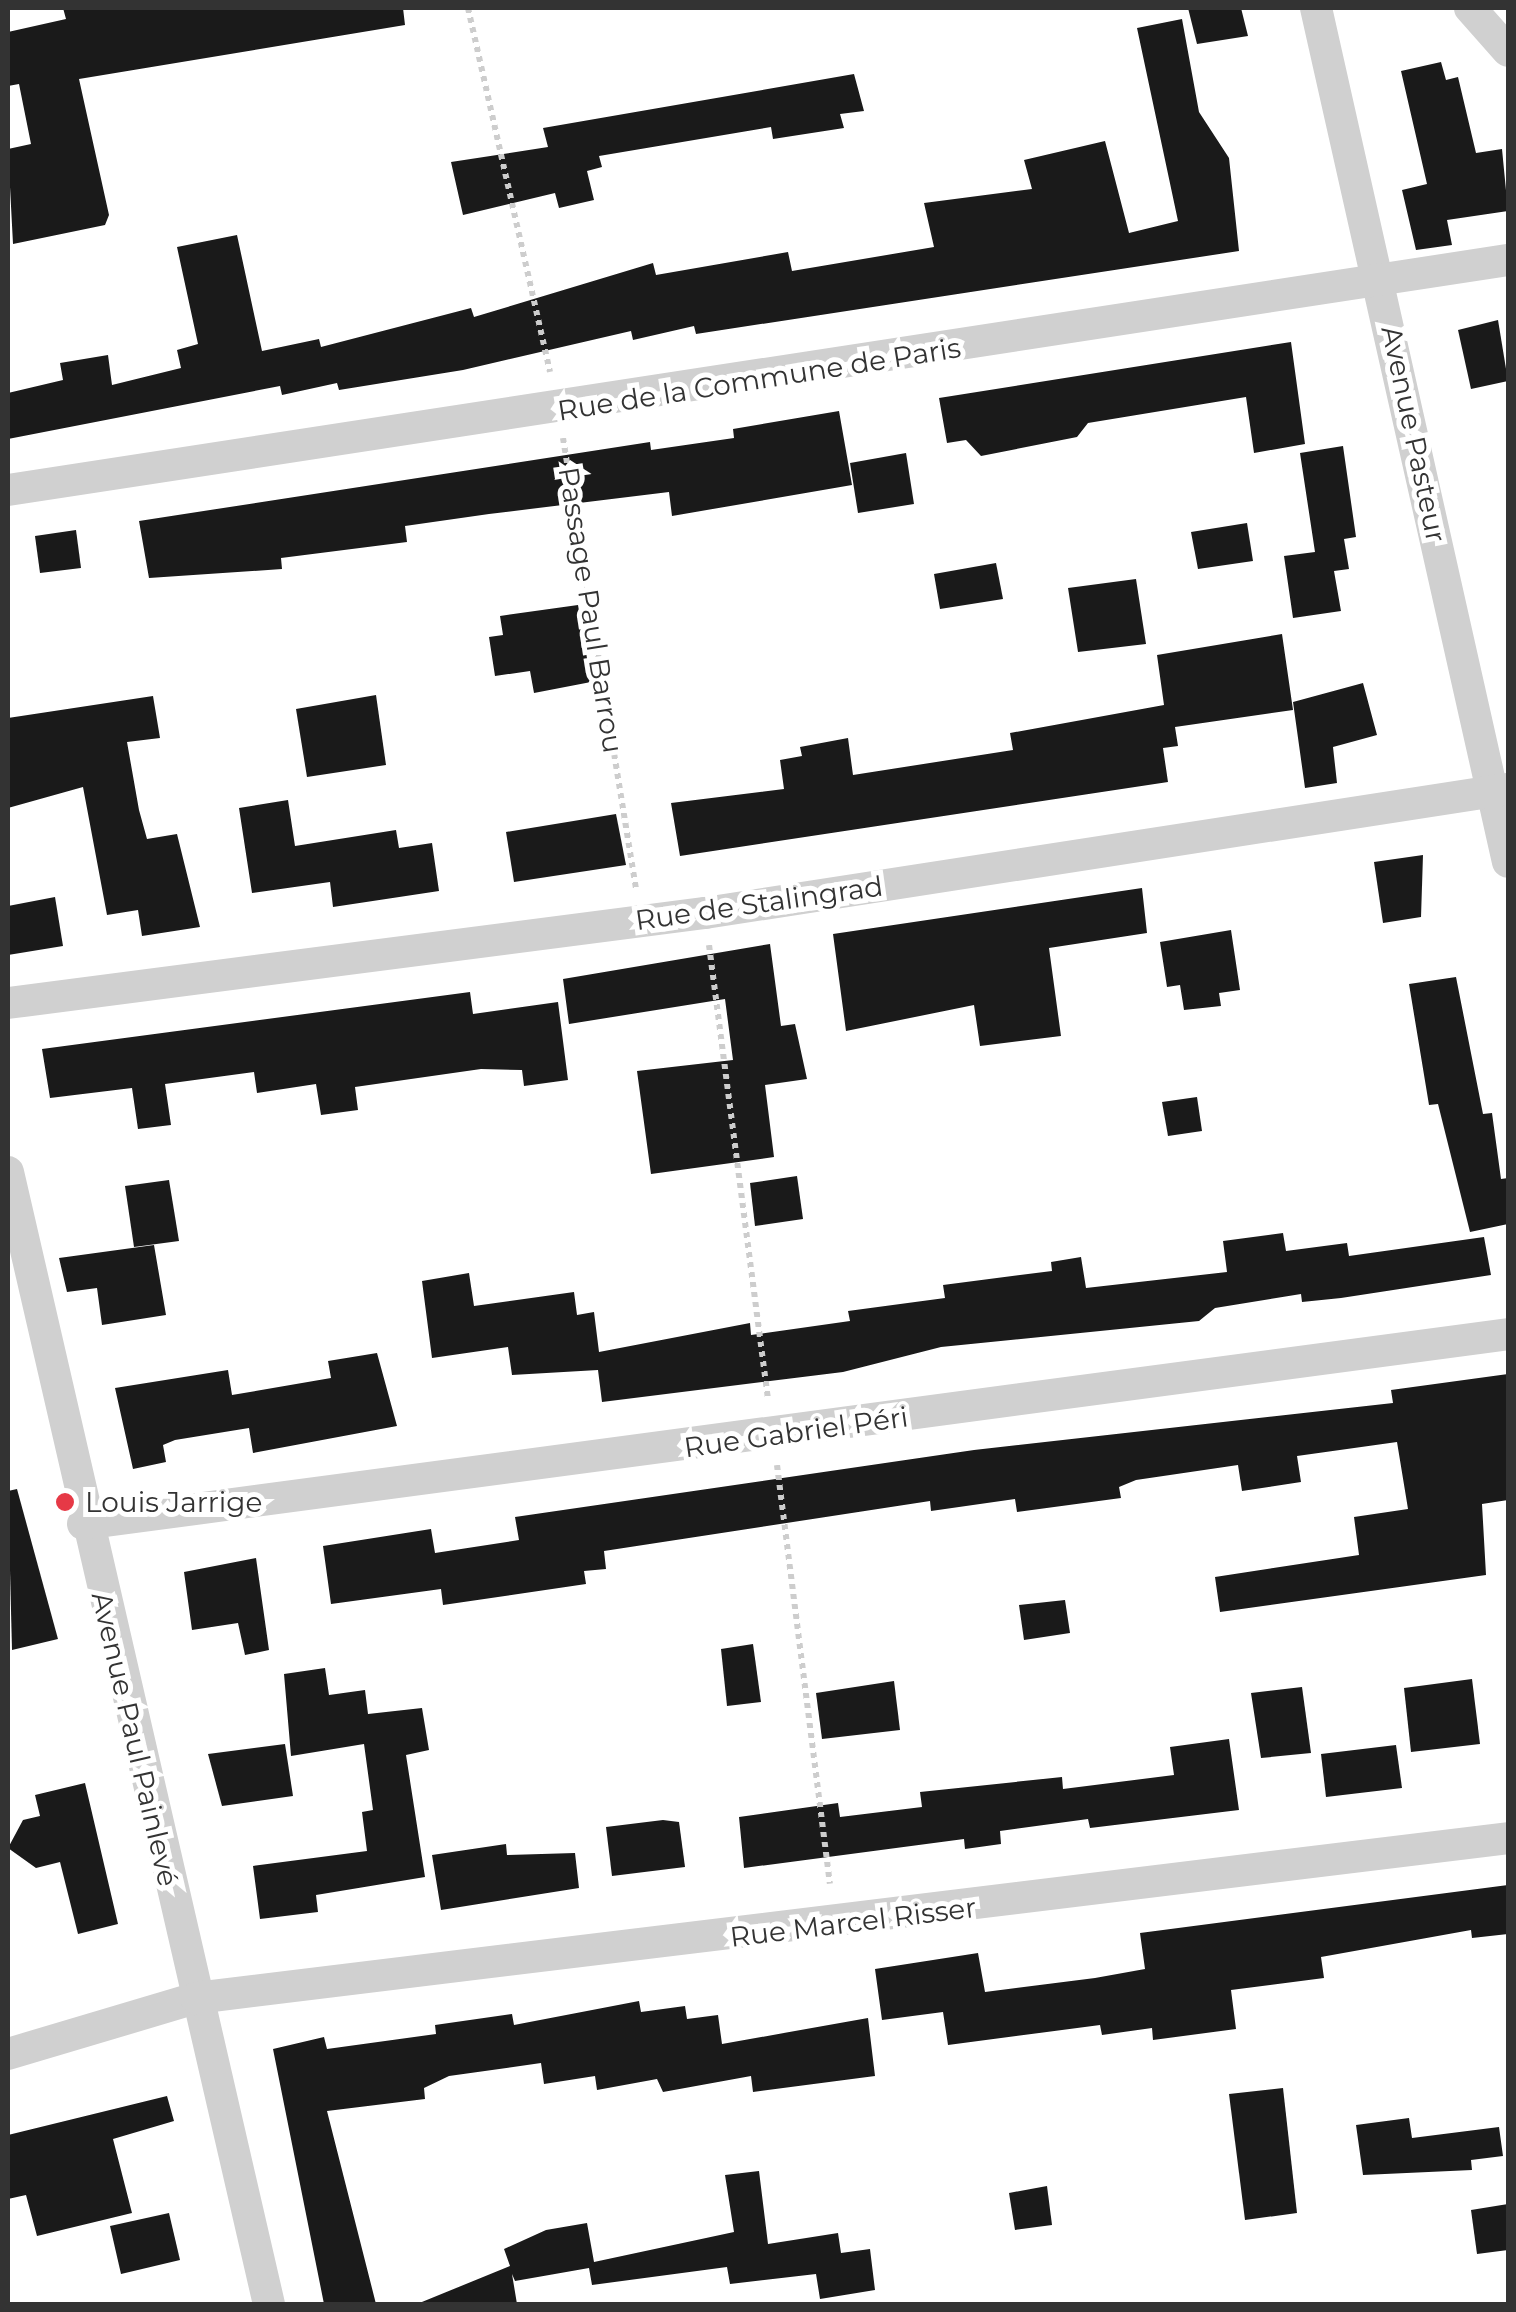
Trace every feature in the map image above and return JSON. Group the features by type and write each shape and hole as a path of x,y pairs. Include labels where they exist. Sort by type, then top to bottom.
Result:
{"street":[{"name":"Avenue Pasteur","path":"1316,8 1500,790 1508,862"},
{"path":"1470,8 1508,51"},
{"name":"Rue de la Commune de Paris","path":"8,490 558,410 1508,260"},
{"name":"Rue de Stalingrad","path":"8,1003 641,920 1500,790"},
{"name":"Avenue Paul Painlevé","path":"8,1172 83,1524 269,2304"},
{"name":"Rue Gabriel Péri","path":"83,1524 1508,1334"},
{"name":"Rue Marcel Risser","path":"8,2054 196,1998 1508,1838"}],"path":[{"name":"Passage Paul Barrou","path":"468,8 558,410 641,920"}],"building":[{"path":"63,8 403,8 405,25 79,79 109,215 105,225 13,244 8,149 31,144 19,84 8,86 8,32 66,19"},
{"path":"1188,8 1241,8 1248,36 1197,44"},
{"path":"1182,19 1199,112 1229,158 1239,251 696,334 694,326 633,340 631,331 463,370 339,390 337,383 282,395 280,386 8,439 8,393 63,380 60,363 108,355 112,385 181,368 177,350 198,344 177,247 237,235 262,351 319,339 321,347 471,308 474,317 653,263 656,275 788,252 792,271 934,247 924,203 1032,189 1024,160 1105,141 1129,233 1178,221 1137,28"},
{"path":"1441,62 1446,80 1458,77 1476,153 1502,149 1508,211 1447,220 1452,245 1416,250 1402,190 1427,184 1401,71"},
{"path":"854,74 864,111 840,114 844,128 773,139 771,127 599,156 602,167 587,171 594,200 559,208 555,193 463,215 451,162 548,147 543,128"},
{"path":"1498,320 1508,381 1471,389 1458,330"},
{"path":"1291,342 1305,444 1254,453 1246,397 1088,423 1077,437 981,456 966,440 947,443 939,398"},
{"path":"839,411 852,485 672,516 669,492 489,514 405,526 407,542 281,558 282,569 149,578 139,521 650,442 651,450 734,438 733,429"},
{"path":"1343,446 1356,537 1344,539 1349,569 1334,571 1341,611 1293,618 1284,556 1315,552 1300,453"},
{"path":"906,453 914,504 858,513 850,463"},
{"path":"1247,523 1253,561 1198,569 1191,532"},
{"path":"76,530 81,568 40,573 35,536"},
{"path":"996,563 1003,599 940,609 934,574"},
{"path":"1136,579 1146,644 1078,652 1068,588"},
{"path":"578,605 591,682 534,693 530,671 495,676 489,637 503,635 500,616"},
{"path":"1282,634 1293,710 1175,727 1178,746 1163,748 1168,782 680,856 671,803 784,789 780,760 802,756 800,747 848,738 853,775 1013,750 1010,733 1164,705 1157,655"},
{"path":"1363,683 1377,735 1333,747 1337,783 1305,788 1293,702"},
{"path":"376,695 386,765 307,777 296,709"},
{"path":"153,696 160,738 127,742 139,810 147,839 177,834 200,927 142,936 138,910 107,915 83,787 8,808 8,718"},
{"path":"288,800 295,846 396,830 399,848 432,843 439,891 333,907 330,882 252,893 239,808"},
{"path":"616,814 626,865 514,882 506,832"},
{"path":"1423,855 1421,917 1383,923 1374,862"},
{"path":"1142,888 1147,933 1049,948 1061,1036 980,1046 974,1005 846,1031 833,934"},
{"path":"55,897 63,946 8,955 8,906"},
{"path":"1231,930 1240,990 1219,993 1221,1006 1184,1010 1180,985 1167,987 1160,942"},
{"path":"770,944 781,1026 795,1024 807,1079 765,1085 774,1157 651,1174 637,1071 733,1060 725,999 569,1024 563,979"},
{"path":"1456,977 1483,1114 1492,1113 1501,1179 1508,1178 1508,1224 1470,1232 1438,1104 1429,1105 1409,984"},
{"path":"470,992 473,1014 558,1002 568,1080 524,1086 522,1070 481,1069 355,1087 358,1110 321,1115 316,1084 257,1093 254,1072 165,1084 171,1125 138,1129 132,1088 50,1098 42,1049"},
{"path":"1197,1097 1202,1131 1168,1136 1162,1102"},
{"path":"797,1176 803,1219 755,1226 750,1183"},
{"path":"169,1180 179,1241 134,1247 125,1186"},
{"path":"1283,1233 1286,1251 1347,1243 1349,1256 1484,1237 1491,1275 1302,1302 1301,1294 1215,1308 1199,1321 941,1347 843,1372 602,1402 598,1370 512,1375 508,1347 432,1358 422,1281 469,1273 474,1306 574,1292 577,1315 594,1312 599,1352 750,1323 751,1335 850,1321 848,1311 945,1298 943,1285 1052,1271 1051,1262 1081,1257 1086,1288 1227,1272 1223,1241"},
{"path":"154,1245 166,1315 102,1325 97,1288 67,1292 59,1258"},
{"path":"377,1353 397,1426 253,1453 249,1428 175,1440 163,1445 166,1462 133,1469 115,1388 228,1370 232,1395 331,1378 328,1361"},
{"path":"1508,1374 1508,1500 1482,1504 1486,1575 1220,1612 1215,1577 1359,1555 1354,1517 1408,1509 1397,1442 1297,1456 1301,1482 1242,1491 1238,1465 1136,1480 1119,1487 1121,1498 1017,1512 1015,1499 931,1511 930,1501 604,1551 606,1569 584,1571 586,1584 443,1605 441,1589 331,1604 323,1546 431,1529 435,1553 519,1540 515,1517 974,1450 1393,1403 1391,1390"},
{"path":"17,1489 58,1639 12,1650 8,1491"},
{"path":"256,1558 269,1650 245,1655 238,1623 192,1630 184,1572"},
{"path":"1065,1600 1070,1633 1024,1640 1019,1605"},
{"path":"753,1644 761,1702 727,1706 721,1649"},
{"path":"325,1668 329,1695 365,1690 368,1714 422,1708 429,1750 406,1755 425,1877 316,1895 318,1912 260,1919 253,1866 367,1851 362,1812 373,1810 364,1744 291,1756 284,1674"},
{"path":"1472,1679 1480,1744 1411,1752 1404,1688"},
{"path":"894,1681 900,1730 822,1739 816,1693"},
{"path":"1302,1687 1311,1753 1261,1758 1251,1693"},
{"path":"1229,1739 1239,1810 1090,1828 1088,1819 1000,1831 1001,1844 965,1849 964,1839 744,1868 739,1817 838,1803 840,1817 922,1807 920,1792 1062,1777 1063,1789 1174,1775 1170,1747"},
{"path":"285,1744 293,1796 222,1806 208,1754"},
{"path":"1396,1745 1402,1788 1326,1797 1321,1754"},
{"path":"85,1783 118,1924 78,1934 60,1862 36,1868 8,1848 23,1820 40,1816 35,1795"},
{"path":"663,1820 679,1822 685,1867 612,1876 606,1827"},
{"path":"506,1844 507,1855 575,1853 579,1888 441,1910 432,1855"},
{"path":"1508,1885 1508,1934 1472,1938 1471,1930 1321,1957 1324,1978 1231,1990 1236,2029 1153,2040 1152,2028 1102,2035 1100,2025 948,2045 943,2012 882,2020 875,1969 978,1953 985,1992 1095,1978 1145,1969 1140,1933"},
{"path":"639,2001 641,2012 685,2006 687,2019 718,2015 722,2044 868,2018 875,2076 753,2092 751,2076 663,2092 657,2079 597,2090 595,2076 544,2084 541,2063 449,2076 424,2088 425,2099 327,2111 376,2304 324,2304 273,2049 324,2037 327,2049 436,2034 435,2025 512,2014 514,2025"},
{"path":"1283,2088 1297,2213 1245,2220 1229,2094"},
{"path":"167,2096 174,2121 113,2139 132,2213 37,2236 26,2195 8,2199 8,2135"},
{"path":"1409,2118 1412,2138 1499,2127 1503,2156 1471,2160 1472,2170 1363,2175 1356,2125"},
{"path":"759,2171 768,2244 838,2233 841,2253 870,2249 875,2290 820,2299 816,2274 730,2284 727,2267 592,2285 589,2268 515,2281 512,2274 517,2304 417,2304 510,2266 504,2249 546,2230 587,2223 594,2262 734,2232 725,2175"},
{"path":"1047,2186 1052,2225 1015,2230 1009,2193"},
{"path":"1508,2204 1508,2250 1477,2254 1471,2210"},
{"path":"169,2213 180,2260 121,2274 110,2226"}],"place":[{"name":"Louis Jarrige","path":"65,1502"}]}
